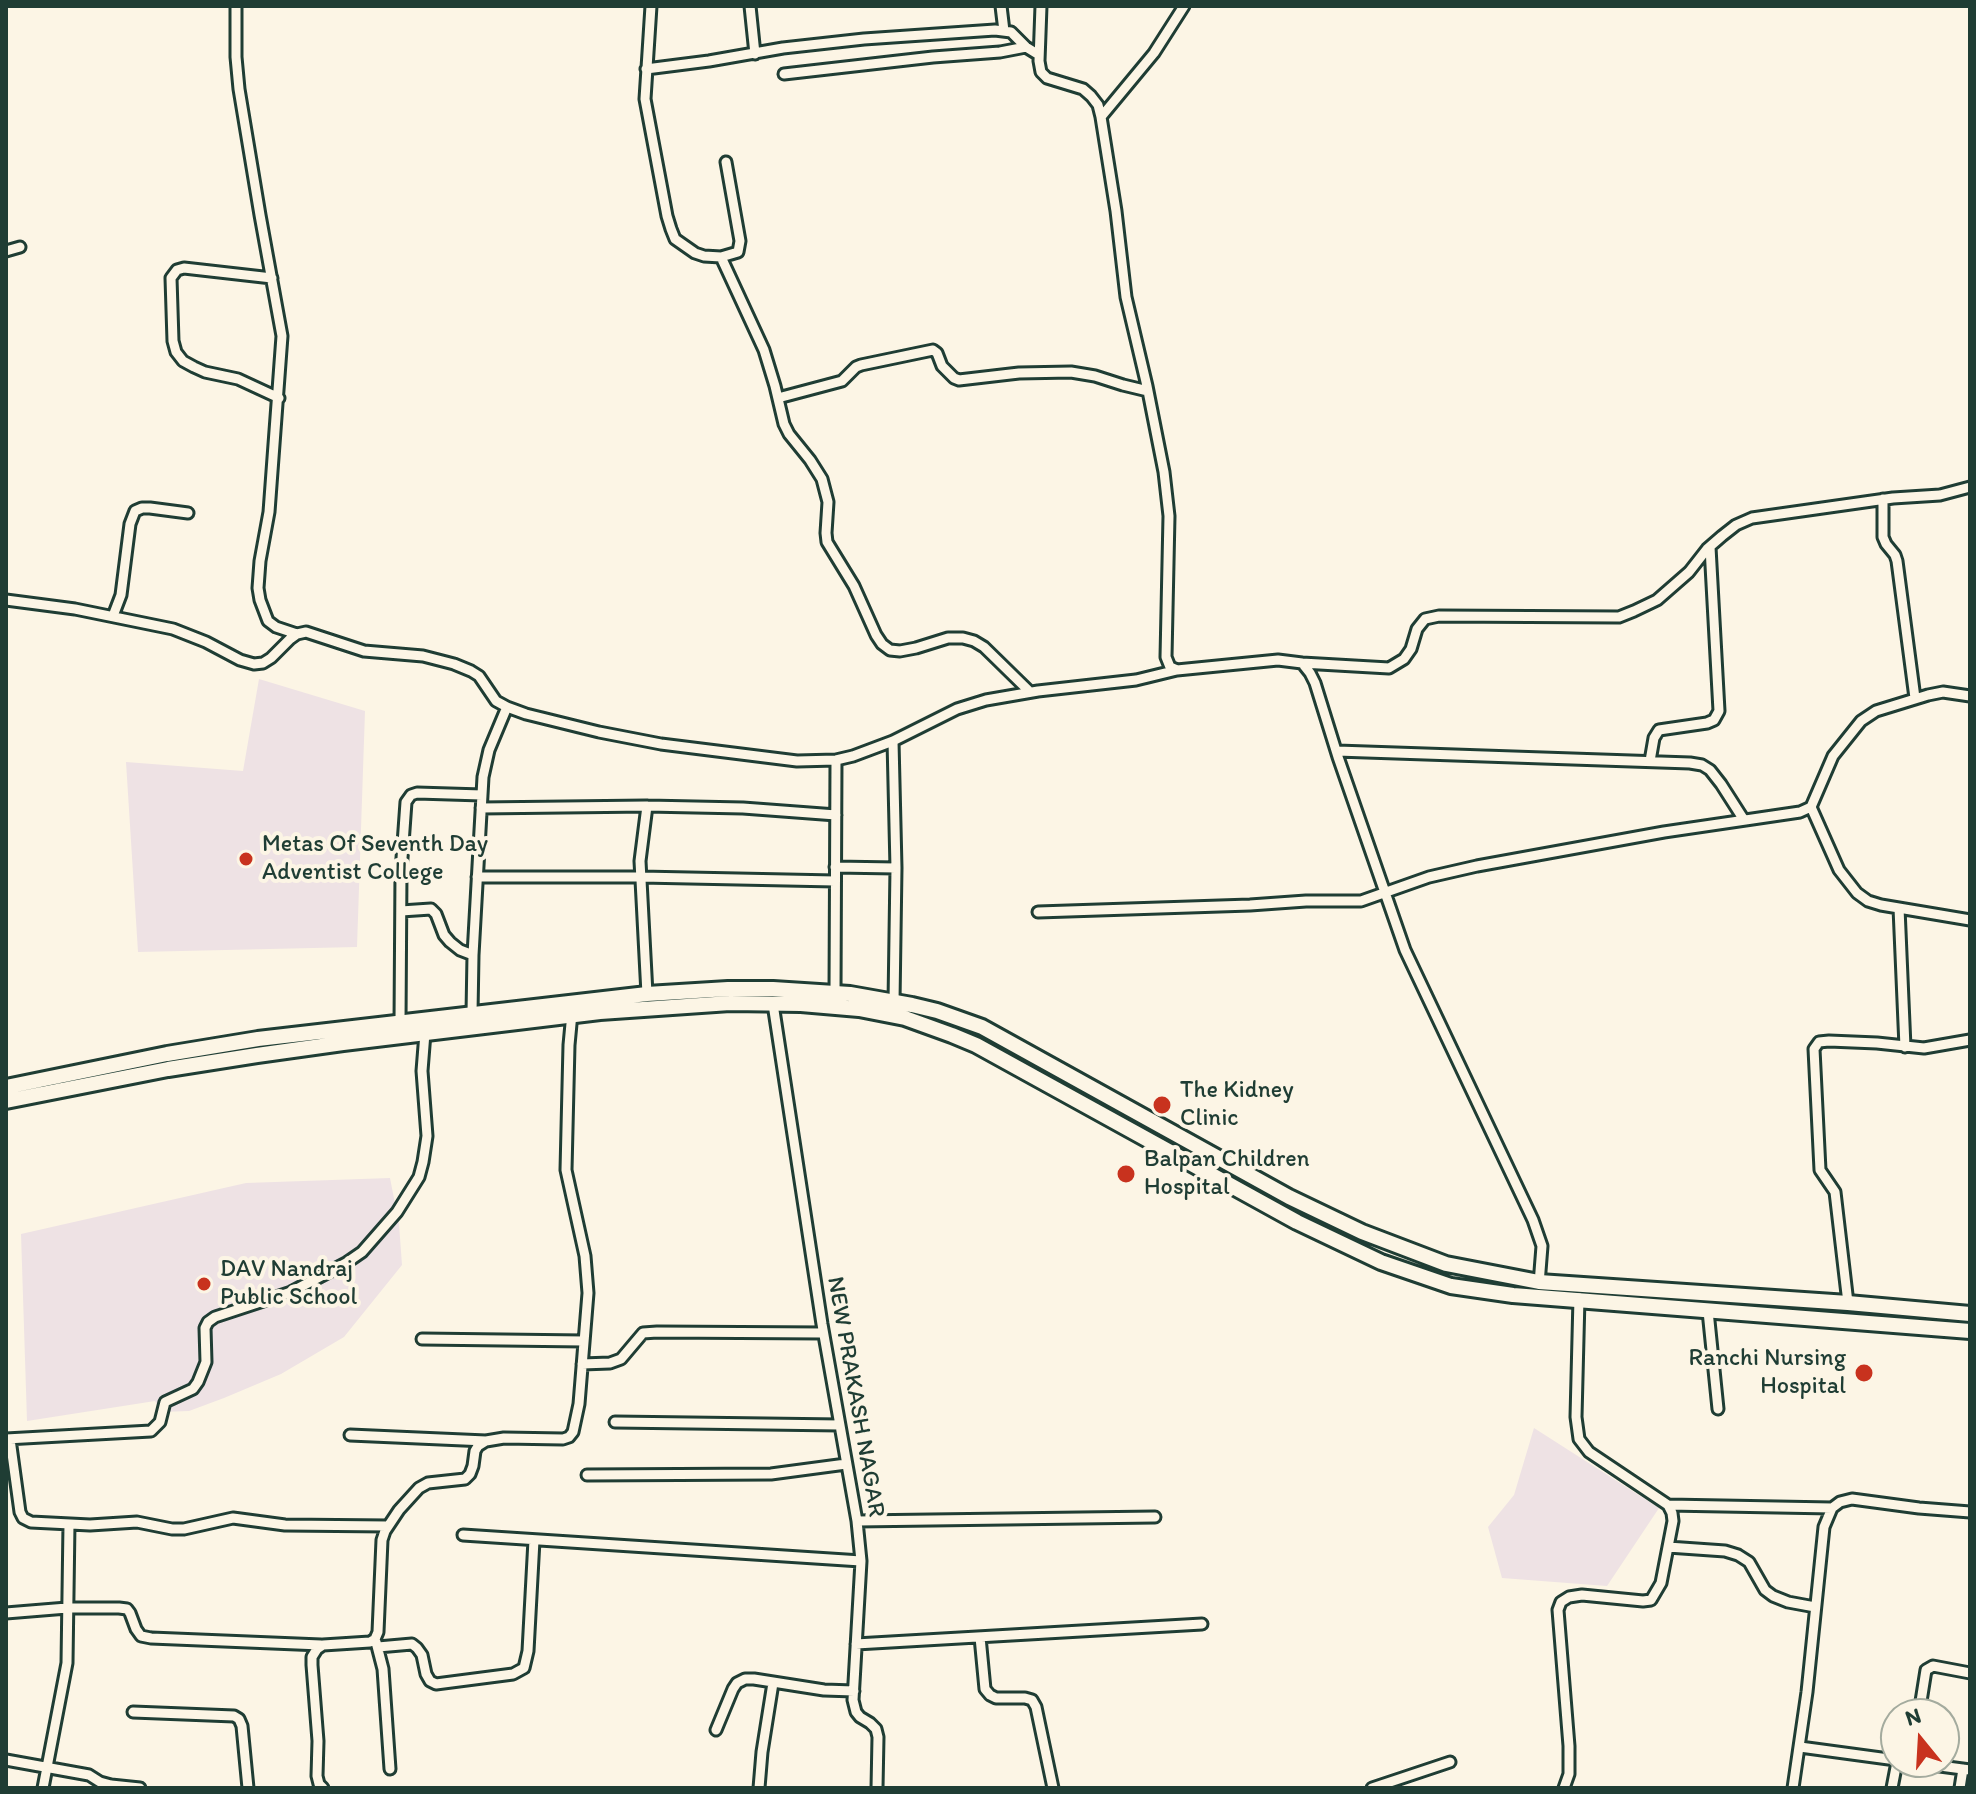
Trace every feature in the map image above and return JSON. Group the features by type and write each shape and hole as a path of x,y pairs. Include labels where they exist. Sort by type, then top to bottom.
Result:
{"main road":[{"path":"6,1101 168,1069 425,1033 647,994 773,989 880,998 937,1011 982,1027 1289,1197 1362,1232 1446,1264 1537,1290"},
{"path":"6,1087 258,1039 472,1013 697,1004 840,1007 879,1012 976,1045 1297,1222 1403,1271 1451,1286 1490,1293 1537,1290 1848,1303 1970,1314"},
{"path":"1580,1293 1708,1311 1970,1331"}],"street":[{"path":"236,6 239,89 282,336 269,512 258,588 268,621 297,634"},
{"path":"651,6 645,99 671,229 675,239 704,256 721,257 738,252 740,241 726,162"},
{"path":"750,6 755,54"},
{"path":"1001,6 1004,31"},
{"path":"1041,6 1041,72 1047,78 1083,89 1098,105 1101,117 1126,297 1164,472 1169,516 1165,648 1170,667 1177,670"},
{"path":"1101,117 1154,53 1184,6"},
{"path":"646,69 783,48 879,38 1004,31 1011,32 1039,55"},
{"path":"784,74 1026,47"},
{"path":"6,251 20,247"},
{"path":"721,257 764,350 784,424 822,479 828,502 827,542 854,586 882,644 890,650 900,651 948,638 974,641 1030,692"},
{"path":"272,278 184,268 177,270 171,278 173,341 183,361 194,367 238,379 279,398"},
{"path":"778,398 842,381 861,365 933,350 942,366 959,380 1019,373 1071,372 1148,391"},
{"path":"6,600 47,604 173,629 254,664 263,663 297,634 306,632 364,651 423,656 454,664 479,676 496,701 507,707 599,732 661,744 797,761 836,760 893,741 970,704 1030,692 1266,660 1389,668 1404,659 1411,649 1417,629 1425,619 1439,616 1619,617 1657,600 1689,572 1710,547 1736,525 1752,518 1883,499 1940,495 1970,487"},
{"path":"1883,499 1883,537 1897,561 1915,698"},
{"path":"113,616 121,595 130,524 135,511 150,508 188,513"},
{"path":"1650,761 1654,738 1659,730 1707,723 1714,720 1719,711 1710,547"},
{"path":"1302,663 1315,683 1410,963 1533,1220 1542,1246 1537,1290"},
{"path":"1038,912 1361,901 1429,877 1499,862 1800,812 1811,807 1833,756 1861,721 1876,711 1915,698 1943,692 1970,696"},
{"path":"472,1013 485,763 507,707"},
{"path":"893,741 896,868 894,1002"},
{"path":"1337,751 1702,765 1721,784 1744,820"},
{"path":"835,993 836,760"},
{"path":"400,1022 406,802 417,793 482,795"},
{"path":"481,808 647,806 743,808 836,815"},
{"path":"647,806 640,861 647,994"},
{"path":"1811,807 1839,870 1847,883 1868,901 1970,920"},
{"path":"835,867 896,868"},
{"path":"477,877 835,881"},
{"path":"1899,908 1905,1047"},
{"path":"401,911 431,909 450,942 473,955"},
{"name":"NEW PRAKASH NAGAR","path":"773,1004 823,1333 857,1521 861,1561 854,1691 856,1712 876,1729 878,1737 877,1788"},
{"path":"350,1435 486,1441 569,1437 575,1425 588,1293 585,1256 566,1170 573,1009"},
{"path":"388,1526 296,1526 233,1518 184,1529 137,1522 31,1522 23,1518 20,1512 8,1439 151,1431 160,1422 165,1402 193,1389 198,1382 206,1362 205,1328 208,1322 291,1292 362,1252 397,1212 419,1177 427,1136 422,1071 425,1033"},
{"path":"1848,1303 1835,1192 1820,1170 1814,1049 1819,1042 1829,1041 1924,1048 1970,1040"},
{"path":"1564,1788 1569,1774 1569,1746 1558,1610 1561,1602 1582,1595 1651,1600 1661,1583 1673,1521 1668,1505 1589,1452 1579,1439 1576,1417 1580,1293"},
{"path":"1708,1311 1718,1409"},
{"path":"582,1364 610,1363 621,1359 643,1333 823,1333"},
{"path":"422,1339 584,1341"},
{"path":"615,1422 840,1425"},
{"path":"390,1769 383,1669 376,1643 382,1540 399,1510 419,1488 440,1480 465,1479 473,1466 475,1451 486,1441"},
{"path":"587,1475 771,1474 846,1464"},
{"path":"1793,1788 1824,1527 1832,1508 1852,1499 1970,1512"},
{"path":"1668,1505 1832,1508"},
{"path":"857,1521 1155,1517"},
{"path":"43,1788 65,1675 69,1524"},
{"path":"463,1535 861,1561"},
{"path":"6,1613 67,1608 127,1609 141,1636 151,1638 323,1645 370,1642 412,1644 422,1655 430,1681 436,1684 519,1672 524,1668 528,1651 534,1540"},
{"path":"1668,1547 1725,1551 1738,1555 1749,1562 1765,1590 1773,1596 1815,1607"},
{"path":"856,1644 1202,1624"},
{"path":"980,1637 985,1689 996,1698 1032,1700 1036,1707 1053,1788"},
{"path":"323,1645 312,1657 318,1741 317,1776 323,1788"},
{"path":"1922,1698 1926,1670 1933,1666 1970,1673"},
{"path":"716,1730 737,1683 745,1679 854,1691"},
{"path":"759,1788 773,1683"},
{"path":"133,1712 234,1716 239,1719 248,1788"},
{"path":"1800,1747 1880,1759"},
{"path":"6,1760 89,1775 111,1785 140,1788"},
{"path":"1372,1788 1450,1762"},
{"path":"1960,1788 1966,1770"}],"shaded area":[{"name":"Metas Of Seventh Day Adventist College","path":"259,679 365,711 357,947 138,952 126,762 243,771"},
{"name":"DAV Nandraj Public School","path":"390,1178 399,1224 402,1265 344,1337 281,1374 189,1411 161,1412 155,1401 27,1421 21,1234 246,1183"},
{"path":"1534,1428 1659,1508 1607,1586 1502,1578 1488,1527 1514,1495"}],"place":[{"name":"Metas Of Seventh Day Adventist College","path":"246,859"},
{"name":"The Kidney Clinic","path":"1162,1105"},
{"name":"Balpan Children Hospital","path":"1126,1174"},
{"name":"DAV Nandraj Public School","path":"204,1284"},
{"name":"Ranchi Nursing Hospital","path":"1864,1373"}]}
